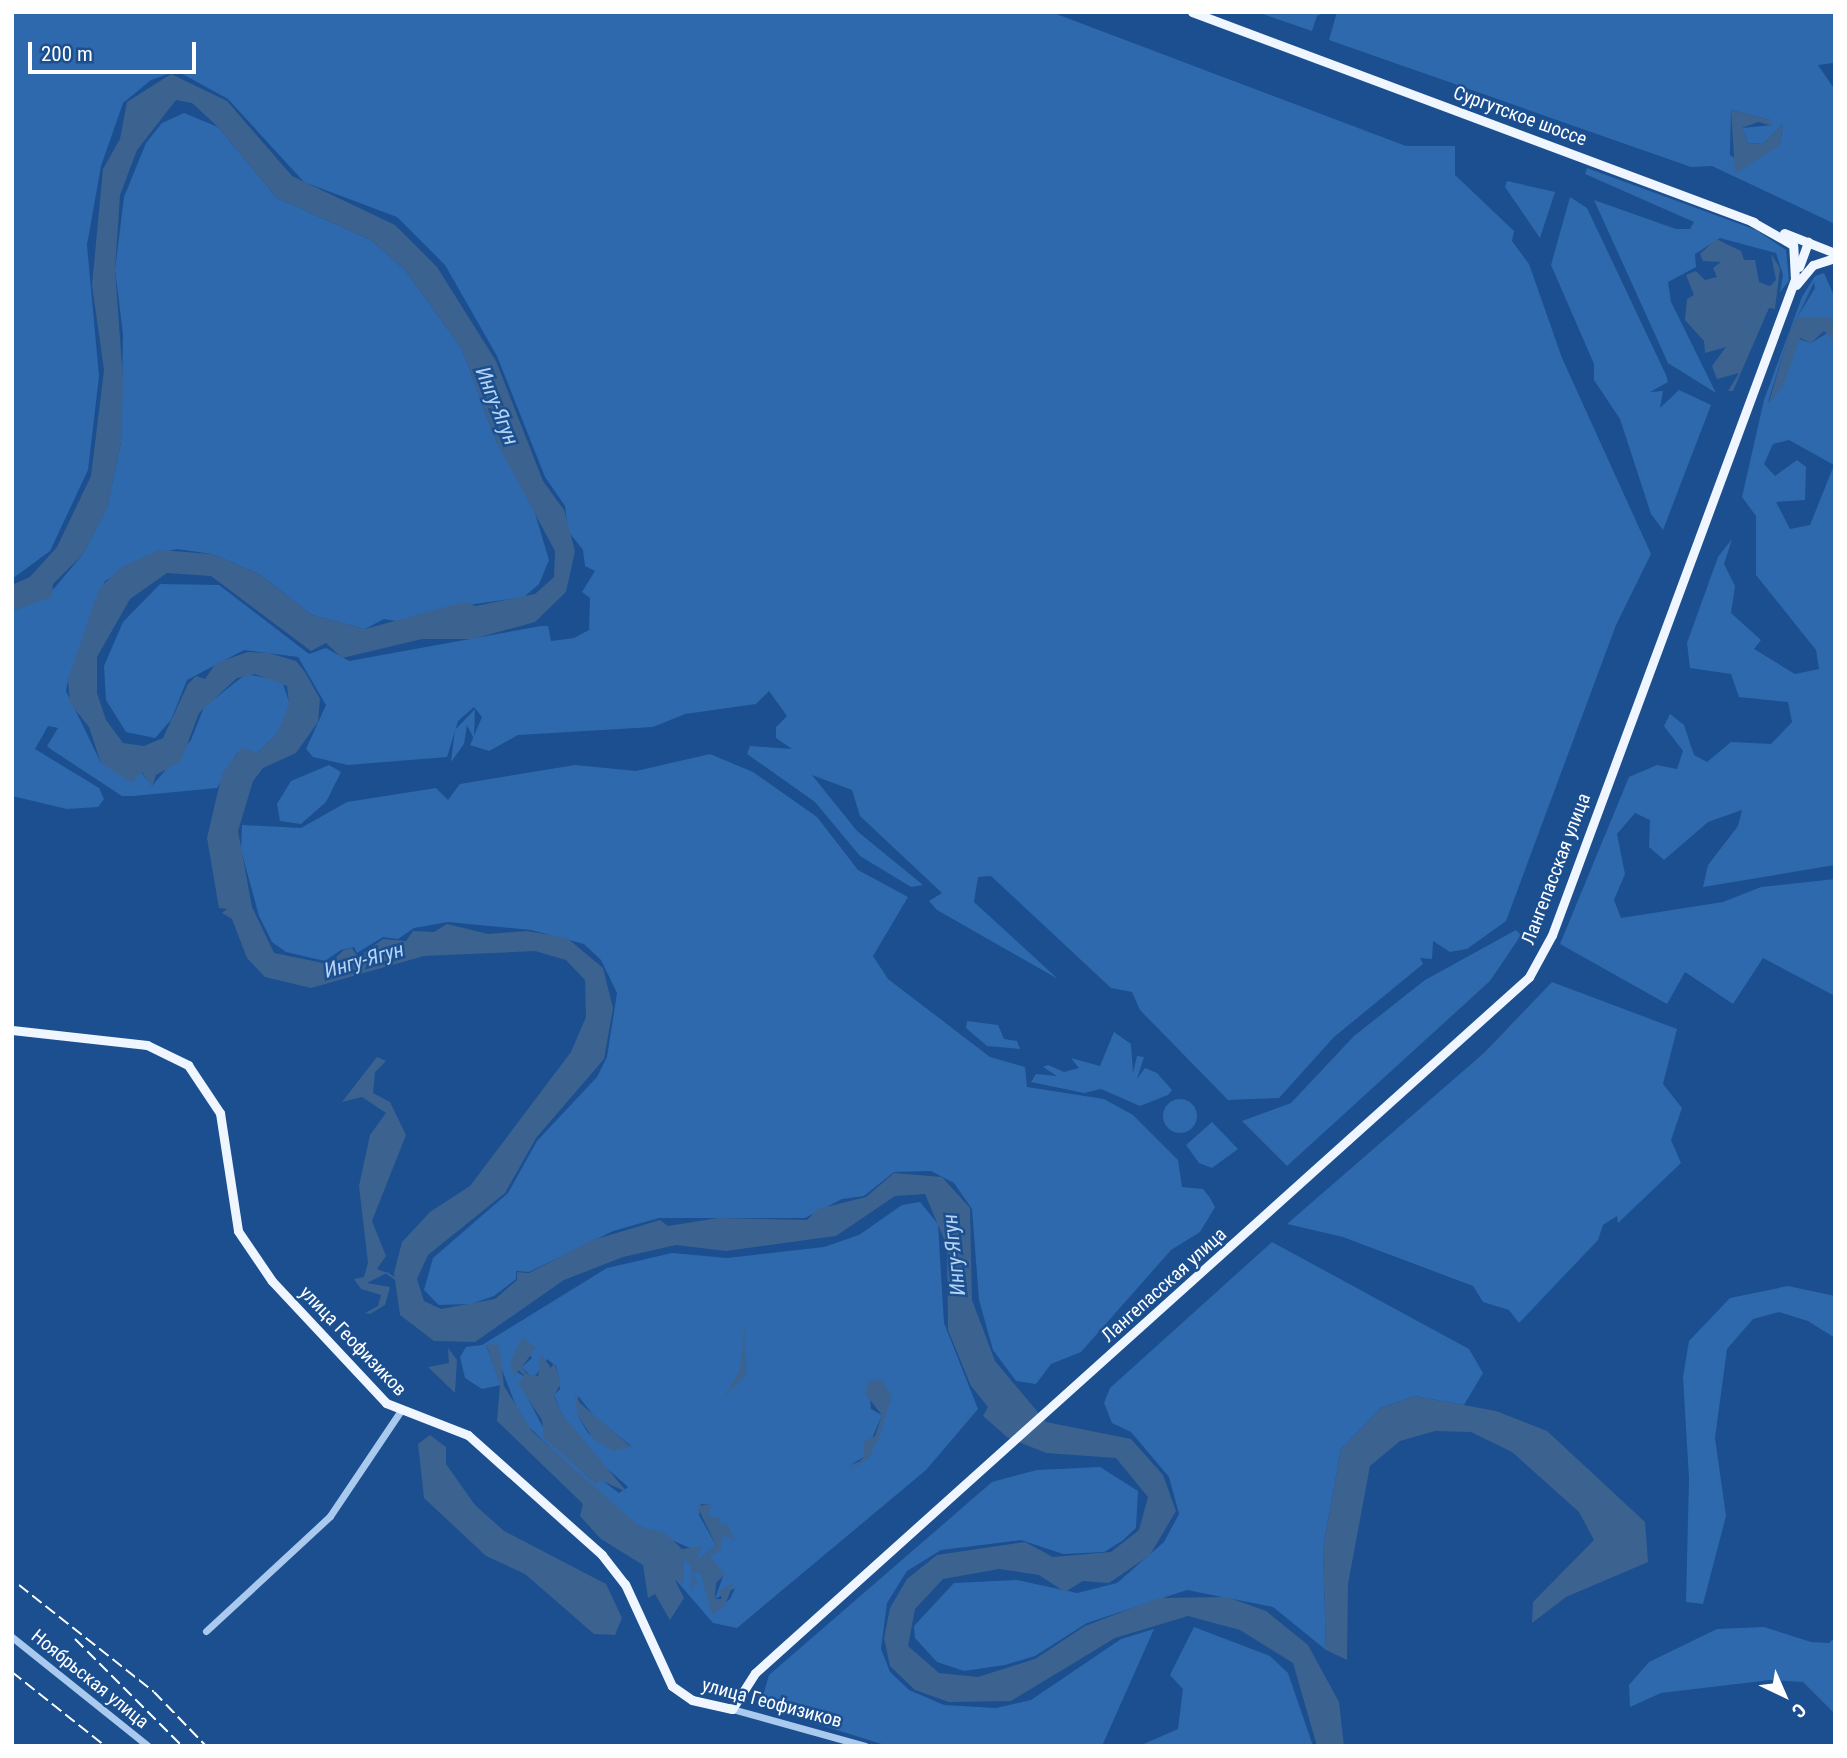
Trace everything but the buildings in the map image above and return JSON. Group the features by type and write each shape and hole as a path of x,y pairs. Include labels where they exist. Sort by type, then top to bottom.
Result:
{"main road":[{"name":"Сургутское шоссе","path":"1192,12 1813,244 1835,255"},
{"path":"1751,221 1793,245 1795,279"},
{"path":"1790,295 1808,270 1813,244"},
{"path":"1790,295 1813,244"},
{"path":"1808,270 1835,255"},
{"name":"Лангепасская улица","path":"732,1709 755,1673 1529,977 1552,935 1790,295"},
{"name":"улица Геофизиков","path":"12,1030 146,1045 188,1065 220,1113 231,1210 242,1240 290,1301 400,1412 452,1427 478,1443 619,1574 673,1686 692,1700 732,1709"}],"street":[{"path":"206,1631 330,1516 400,1412"},
{"name":"Ноябрьская улица","path":"12,1637 148,1746"},
{"name":"улица Геофизиков","path":"732,1709 864,1746"}],"shaded area":[{"path":"12,12 1051,12 1406,146 1455,146 1455,175 1514,231 1512,241 1529,264 1562,358 1651,554 1616,625 1506,921 1467,949 1450,952 1433,941 1432,959 1420,958 1423,964 1334,1037 1279,1098 1228,1100 1140,1010 1132,992 1111,988 991,876 978,877 974,902 1058,979 937,910 929,901 942,893 860,816 852,790 812,775 857,831 923,885 911,887 860,856 815,802 747,754 750,746 792,749 776,738 776,727 787,716 769,691 756,704 685,714 653,727 518,735 489,751 470,745 482,717 474,707 458,721 447,757 348,765 313,757 306,749 326,705 298,657 244,650 187,680 171,720 155,738 126,732 106,700 104,666 123,622 160,584 219,585 309,654 326,648 349,661 541,626 548,626 551,641 574,638 589,630 590,598 582,592 595,571 585,566 583,550 568,531 565,506 545,477 497,356 445,265 397,217 304,182 228,99 177,71 151,80 123,103 101,166 87,245 99,376 88,470 50,551 12,579"},
{"path":"1257,12 1326,12 1317,16 1312,31"},
{"path":"1337,12 1835,12 1833,63 1818,65 1835,90 1835,224 1712,166 1691,167 1329,40","holes":["1731,110 1770,120 1772,125 1742,128 1748,143 1763,144 1783,124 1780,145 1744,164 1730,155"]},
{"path":"184,113 218,127 277,198 371,240 406,271 462,349 496,441 531,500 549,560 539,584 524,597 440,609 402,622 384,619 365,629 312,615 259,574 212,554 177,549 146,556 105,581 68,680 66,691 101,763 129,777 141,772 152,786 191,740 204,707 246,674 282,681 290,705 277,734 257,753 237,753 217,788 133,796 122,796 47,746 58,728 48,726 35,749 99,788 104,799 98,807 67,809 12,796 12,611 46,598 83,554 107,508 121,442 123,334 115,270 124,197 146,143 162,123"},
{"path":"1587,168 1756,230 1786,250 1789,281 1780,292 1783,275 1776,253 1720,238 1695,254 1696,267 1668,282 1671,302 1716,393 1668,363 1594,200 1676,229 1690,229 1694,222 1585,174"},
{"path":"1507,181 1555,192 1540,238 1505,187"},
{"path":"1570,197 1587,208 1666,375 1668,382 1650,392 1663,391 1660,408 1679,390 1711,405 1663,530 1651,514 1620,419 1594,380 1594,364 1551,265"},
{"path":"1824,273 1835,298 1835,322 1797,318 1815,288 1814,282 1790,331 1768,402 1780,389 1799,339 1811,343 1829,332 1835,341 1835,865 1703,887 1708,865 1738,826 1742,810 1708,822 1664,860 1649,847 1650,820 1635,813 1617,834 1625,874 1614,900 1621,918 1723,902 1761,887 1835,879 1835,996 1763,958 1733,1004 1685,972 1667,1004 1560,944 1629,777 1657,765 1677,769 1683,751 1664,726 1670,714 1684,725 1694,755 1707,762 1731,742 1771,744 1792,722 1788,702 1739,697 1731,674 1690,668 1687,643 1718,557 1732,539 1724,564 1735,586 1731,613 1761,640 1754,649 1795,674 1819,669 1816,650 1756,575 1756,516 1742,497 1764,400 1802,297 1815,276","holes":["1789,440 1834,465 1810,525 1790,529 1776,502 1805,500 1806,467 1797,460 1775,476 1764,464 1773,444"]},
{"path":"475,709 474,739 467,725 464,744 451,762 455,730"},
{"path":"710,754 753,772 817,817 858,870 908,897 873,956 888,979 990,1057 1025,1067 1027,1087 1104,1099 1133,1115 1178,1160 1182,1187 1203,1189 1215,1207 1200,1232 1171,1250 1081,1352 1051,1364 1036,1384 1016,1381 993,1350 979,1300 972,1209 954,1183 931,1171 894,1172 864,1196 842,1199 805,1218 659,1218 613,1231 529,1272 516,1271 516,1279 494,1296 471,1304 439,1305 424,1290 433,1258 508,1193 537,1141 597,1077 607,1057 617,993 601,960 584,944 531,930 448,922 414,928 398,939 383,937 357,953 354,947 341,950 325,961 286,952 272,942 259,916 241,850 242,825 301,828 347,802 436,788 448,800 460,784 575,765 636,771"},
{"path":"329,765 341,772 326,802 301,824 280,821 277,804 291,781"},
{"path":"1516,930 1521,935 1490,981 1287,1166 1242,1121 1291,1103 1354,1036 1425,980"},
{"path":"1552,982 1677,1029 1663,1084 1682,1108 1671,1140 1681,1163 1618,1223 1617,1216 1603,1225 1598,1240 1519,1323 1509,1310 1483,1302 1473,1286 1343,1237 1287,1224 1484,1053"},
{"path":"967,1021 998,1025 1004,1039 1017,1041 1020,1049 987,1046 966,1028"},
{"path":"1114,1032 1131,1044 1133,1073 1137,1056 1144,1057 1137,1079 1145,1068 1157,1073 1172,1090 1168,1095 1140,1106 1101,1089 1084,1093 1031,1082 1036,1074 1057,1076 1043,1067 1048,1065 1064,1072 1079,1068 1071,1058 1100,1066"},
{"path":"1180,1099 1192,1104 1197,1116 1192,1128 1180,1133 1168,1128 1163,1116 1168,1104"},
{"path":"1212,1122 1238,1149 1212,1168 1199,1163 1186,1145"},
{"path":"920,1202 938,1224 944,1323 978,1409 926,1470 737,1628 713,1623 675,1579 684,1559 692,1565 692,1574 700,1571 713,1613 730,1599 735,1588 715,1599 723,1576 709,1557 723,1535 735,1539 714,1525 719,1519 707,1516 711,1505 701,1504 699,1515 716,1545 696,1562 690,1548 639,1526 601,1497 521,1419 494,1349 486,1345 501,1385 482,1389 465,1378 460,1357 466,1347 482,1345 607,1268 672,1253 727,1258 824,1247 859,1235 902,1205","holes":["522,1347 532,1358 522,1367 533,1379 547,1359 556,1366 560,1389 554,1395 562,1414 592,1455 628,1487 619,1493 599,1478 590,1479 549,1439 522,1387 524,1376 513,1370","578,1396 594,1416 631,1446 608,1445 588,1433 578,1416","892,1396 869,1458 850,1465 864,1457 882,1415 871,1409 870,1397"]},
{"path":"1272,1242 1469,1349 1483,1373 1464,1405 1415,1396 1381,1408 1341,1449 1323,1548 1326,1650 1273,1607 1187,1590 1087,1623 1035,1656 1005,1665 964,1671 937,1662 915,1638 914,1626 954,1583 1017,1580 1077,1593 1117,1583 1164,1542 1179,1514 1169,1477 1131,1432 1112,1423 1104,1403 1110,1388"},
{"path":"1788,1286 1835,1296 1835,1338 1808,1321 1779,1312 1753,1319 1727,1349 1715,1438 1726,1516 1703,1604 1686,1602 1689,1478 1683,1377 1689,1341 1730,1298"},
{"path":"1100,1467 1138,1491 1136,1528 1122,1541 1104,1552 1063,1554 1021,1540 941,1550 907,1571 887,1603 881,1649 890,1672 909,1690 944,1705 996,1708 1031,1700 1121,1639 1154,1629 1102,1746 888,1746 760,1706 769,1675 992,1482 1037,1470"},
{"path":"1194,1627 1270,1656 1288,1673 1313,1746 1139,1746 1178,1729 1183,1689 1170,1675"},
{"path":"1764,1627 1811,1642 1829,1643 1835,1637 1835,1714 1803,1682 1770,1680 1661,1693 1630,1707 1629,1685 1649,1662 1717,1629"}],"water":[{"name":"Ингу-Ягун","path":"171,74 227,101 292,176 395,225 437,267 496,361 543,481 564,510 575,551 566,592 535,622 473,639 422,639 342,658 326,643 311,651 211,576 167,573 130,599 97,657 97,693 106,720 123,743 144,746 163,738 188,684 196,676 205,679 216,663 248,652 269,653 296,661 305,672 320,699 318,722 296,753 263,768 253,781 238,831 252,907 274,953 328,964 344,950 352,948 358,957 383,939 406,941 413,931 434,932 447,924 488,934 527,931 567,938 603,968 613,1008 604,1059 536,1138 505,1193 428,1255 417,1279 424,1301 441,1309 495,1299 517,1280 517,1272 529,1273 590,1241 660,1220 668,1226 718,1218 807,1220 818,1209 866,1197 894,1173 942,1177 970,1208 972,1300 995,1361 1046,1422 1131,1439 1163,1475 1176,1511 1150,1555 1109,1583 1083,1581 1065,1592 1039,1575 999,1569 943,1579 915,1609 908,1646 939,1673 978,1677 1035,1659 1085,1626 1159,1598 1227,1597 1266,1611 1308,1645 1339,1702 1344,1746 1317,1746 1293,1663 1240,1630 1188,1616 1115,1638 1011,1701 949,1702 915,1690 890,1666 884,1638 890,1608 907,1579 937,1555 1025,1542 1053,1557 1111,1552 1139,1530 1148,1497 1116,1458 1046,1453 1007,1437 983,1416 988,1407 971,1386 948,1330 947,1246 925,1194 895,1196 836,1236 726,1251 676,1245 623,1257 564,1280 475,1342 434,1341 400,1315 394,1273 402,1242 430,1212 470,1186 571,1052 586,1017 585,980 566,960 535,951 424,956 311,988 265,977 247,958 232,919 222,913 227,909 219,908 207,838 222,774 242,747 257,753 277,734 289,705 287,686 255,674 237,678 199,713 181,761 156,775 152,787 142,772 132,783 101,763 89,727 70,703 68,680 99,589 121,567 159,550 212,554 259,574 312,615 365,629 465,602 476,606 535,594 554,577 555,551 496,441 462,349 406,271 371,240 277,198 218,127 192,103 176,100 137,150 120,195 115,270 123,380 121,442 107,509 83,554 53,584 52,597 12,611 12,585 30,577 57,547 91,476 104,370 92,285 103,169 120,139 127,102"},
{"path":"1731,110 1770,120 1773,126 1758,122 1742,128 1748,143 1763,144 1783,124 1780,145 1735,174"},
{"path":"1716,239 1741,251 1744,260 1755,260 1759,282 1770,286 1776,280 1771,254 1780,268 1775,309 1769,308 1733,391 1728,391 1739,373 1717,379 1712,366 1726,347 1705,353 1704,341 1685,320 1687,299 1694,295 1686,275 1696,271 1705,280 1717,277 1713,268 1721,262 1703,261 1700,254"},
{"path":"1816,279 1798,317 1832,317 1835,341 1824,331 1811,343 1800,338 1783,386 1768,405 1790,331"},
{"path":"377,1057 386,1061 375,1072 373,1093 390,1102 406,1135 372,1221 386,1256 377,1269 387,1273 367,1283 390,1287 385,1305 370,1314 365,1313 378,1306 381,1295 361,1289 354,1279 364,1277 368,1263 359,1186 370,1135 386,1113 362,1097 342,1102"},
{"path":"745,1325 746,1375 723,1398 740,1370"},
{"path":"522,1337 536,1348 522,1367 527,1374 538,1376 541,1354 551,1368 554,1363 561,1383 554,1396 562,1414 627,1492 600,1480 597,1485 544,1438 542,1420 518,1384 524,1375 518,1370 515,1377 510,1363"},
{"path":"486,1344 499,1345 504,1386 532,1431 639,1526 665,1533 682,1549 702,1546 696,1562 716,1545 697,1506 712,1504 707,1516 721,1518 718,1527 726,1522 735,1540 723,1535 720,1551 709,1556 725,1574 716,1583 715,1599 722,1599 719,1591 734,1582 725,1605 712,1615 700,1571 692,1574 697,1581 691,1591 691,1565 684,1559 684,1584 675,1580 684,1598 670,1620 655,1594 648,1598 643,1565 601,1539 580,1516 583,1504 497,1421 500,1384"},
{"path":"448,1348 457,1360 455,1393 428,1367 449,1363"},
{"path":"881,1379 892,1396 880,1435 869,1458 849,1471 864,1457 864,1442 875,1436 882,1415 865,1394 868,1381"},
{"path":"574,1391 580,1403 631,1447 614,1451 594,1440 578,1416"},
{"path":"1415,1396 1496,1411 1547,1431 1645,1522 1648,1562 1566,1597 1532,1623 1533,1602 1594,1540 1579,1512 1512,1452 1471,1432 1435,1431 1400,1441 1370,1466 1348,1584 1347,1660 1326,1650 1323,1548 1341,1449 1381,1408"},
{"path":"430,1435 446,1447 446,1464 475,1505 504,1531 606,1584 622,1618 615,1635 594,1634 525,1574 486,1556 424,1498 418,1444"}],"waterway":[{"path":"387,1273 397,1280"}],"railway":[{"path":"19,1585 154,1692 206,1746"},
{"path":"75,1639 182,1746"},
{"path":"12,1672 105,1746"}]}
